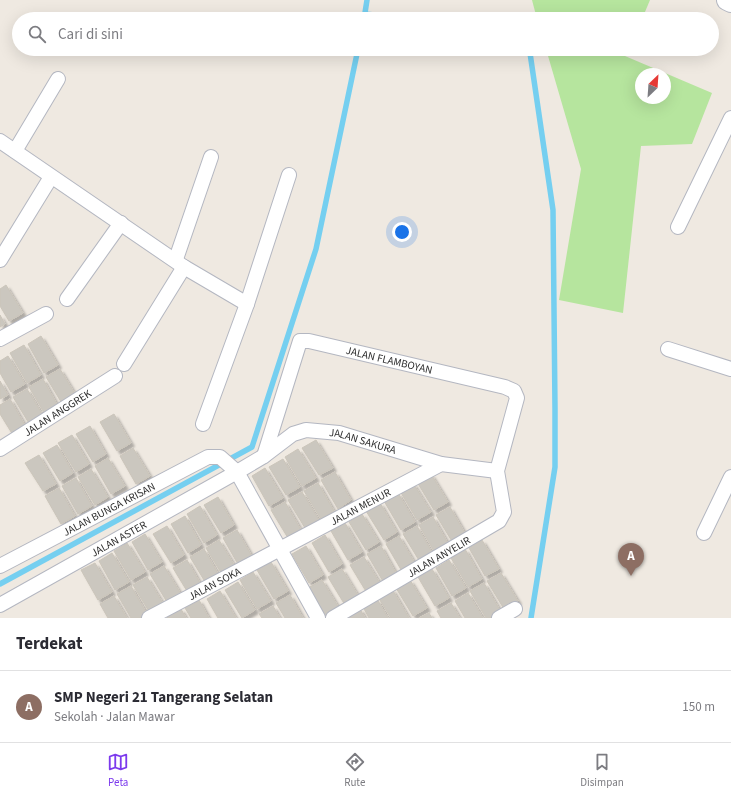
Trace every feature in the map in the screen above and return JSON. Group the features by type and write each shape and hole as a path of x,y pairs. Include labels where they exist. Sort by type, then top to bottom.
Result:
{"main road":[{"path":"726,0 731,2"}],"street":[{"path":"15,152 58,79"},
{"path":"678,227 731,118"},
{"path":"0,141 180,263 248,304"},
{"path":"124,364 180,263 211,157"},
{"path":"203,424 248,304 289,174"},
{"path":"1,255 51,177"},
{"path":"67,299 120,223"},
{"path":"0,339 46,314"},
{"name":"JALAN FLAMBOYAN","path":"264,456 296,349 300,342 310,342 504,387 514,391 517,398 497,471"},
{"path":"668,349 731,369"},
{"name":"JALAN ANGGREK","path":"0,449 115,376"},
{"name":"JALAN SAKURA","path":"237,472 264,456 293,434 306,430 339,433 441,464 497,471"},
{"name":"JALAN BUNGA KRISAN","path":"0,566 208,457 220,457 237,472"},
{"name":"JALAN MENUR","path":"280,550 441,464"},
{"name":"JALAN ANYELIR","path":"333,618 498,521 504,512 497,471"},
{"path":"237,472 318,618"},
{"name":"JALAN ASTER","path":"0,605 237,472"},
{"path":"704,533 731,477"},
{"name":"JALAN SOKA","path":"149,618 280,550"},
{"path":"499,618 515,609"}],"green space":[{"path":"532,0 650,0 645,12 535,12"},
{"path":"548,56 625,56 653,68 635,68 635,104 671,104 671,76 712,93 692,144 641,146 623,313 559,300 581,169"}],"building":[{"path":"6,285 23,313 9,321 0,306 0,289"},
{"path":"0,315 5,324 0,327"},
{"path":"41,336 58,365 44,373 28,344"},
{"path":"24,345 41,375 27,383 10,353"},
{"path":"8,356 25,384 11,392 0,373 0,361"},
{"path":"60,369 77,397 63,405 46,377"},
{"path":"43,379 59,408 46,416 29,387"},
{"path":"0,381 8,395 0,399"},
{"path":"27,389 44,417 30,425 13,397"},
{"path":"10,399 26,427 13,435 0,414 0,405"},
{"path":"114,414 131,443 117,451 100,422"},
{"path":"90,426 106,454 93,462 76,434"},
{"path":"72,435 89,464 76,472 58,443"},
{"path":"316,440 333,468 319,475 302,448"},
{"path":"57,445 73,473 60,481 43,453"},
{"path":"133,448 150,476 136,484 120,456"},
{"path":"298,449 316,478 302,486 285,457"},
{"path":"39,455 56,484 43,491 25,463"},
{"path":"108,458 125,486 111,494 95,466"},
{"path":"283,459 300,487 286,495 269,467"},
{"path":"265,468 283,498 269,506 252,476"},
{"path":"91,469 108,497 95,505 78,477"},
{"path":"335,472 351,500 338,509 321,480"},
{"path":"431,474 448,502 434,510 417,482"},
{"path":"76,478 92,506 78,514 62,486"},
{"path":"318,483 334,511 321,519 304,491"},
{"path":"413,483 431,512 417,520 400,491"},
{"path":"59,488 75,516 61,524 45,496"},
{"path":"302,492 319,520 305,528 288,500"},
{"path":"398,493 415,522 401,530 384,501"},
{"path":"218,497 234,525 221,533 204,505"},
{"path":"285,502 301,530 288,538 271,510"},
{"path":"380,503 397,532 384,540 366,511"},
{"path":"200,506 217,535 204,543 187,514"},
{"path":"450,507 466,535 453,543 436,515"},
{"path":"362,514 379,542 366,550 349,522"},
{"path":"185,516 201,545 188,553 171,524"},
{"path":"433,517 449,545 435,553 419,525"},
{"path":"345,523 362,552 348,560 331,531"},
{"path":"167,526 184,555 171,563 153,534"},
{"path":"417,526 433,554 420,562 403,534"},
{"path":"237,530 253,558 239,566 223,538"},
{"path":"145,534 162,562 148,570 132,542"},
{"path":"325,535 342,564 329,572 312,543"},
{"path":"399,536 416,565 403,573 386,544"},
{"path":"219,540 236,568 223,576 206,548"},
{"path":"482,540 499,569 485,576 469,548"},
{"path":"127,543 145,572 131,580 114,551"},
{"path":"306,546 323,575 309,583 292,554"},
{"path":"381,546 397,575 384,583 367,554"},
{"path":"204,549 220,577 207,585 190,557"},
{"path":"465,549 482,579 468,587 451,558"},
{"path":"112,553 129,582 115,590 99,561"},
{"path":"364,557 381,585 367,593 350,565"},
{"path":"187,560 203,588 190,596 173,568"},
{"path":"449,560 466,588 452,596 436,568"},
{"path":"271,562 288,591 274,599 257,570"},
{"path":"95,563 112,592 98,600 81,570"},
{"path":"164,566 181,594 167,602 150,574"},
{"path":"342,569 359,597 345,605 328,577"},
{"path":"432,569 449,598 435,606 418,577"},
{"path":"253,572 271,601 257,609 240,580"},
{"path":"501,573 518,601 504,609 487,581"},
{"path":"147,577 164,605 150,613 133,585"},
{"path":"322,580 339,608 325,616 308,588"},
{"path":"410,580 427,608 413,616 396,588"},
{"path":"238,582 255,610 242,618 225,590"},
{"path":"484,583 501,612 490,618 486,618 470,591"},
{"path":"131,586 147,614 141,618 131,618 117,594"},
{"path":"392,589 409,618 391,618 378,597"},
{"path":"220,591 236,618 218,618 207,599"},
{"path":"468,593 483,618 465,618 455,601"},
{"path":"290,595 303,618 285,618 276,603"},
{"path":"114,596 127,618 108,618 100,604"},
{"path":"377,599 388,618 369,618 363,607"},
{"path":"199,600 209,618 191,618 185,608"},
{"path":"451,603 460,618 441,618 437,611"},
{"path":"273,606 280,618 262,618 259,614"},
{"path":"181,609 186,618 167,617"},
{"path":"360,609 365,618 346,617"},
{"path":"429,613 432,618 419,618"}],"waterway":[{"path":"365,12 367,0"},
{"path":"0,584 252,447 316,249 357,56"},
{"path":"530,56 553,210 555,408 555,467 531,618"}],"place":[{"name":"SMP Negeri 21 Tangerang Selatan","path":"631,576"}]}
